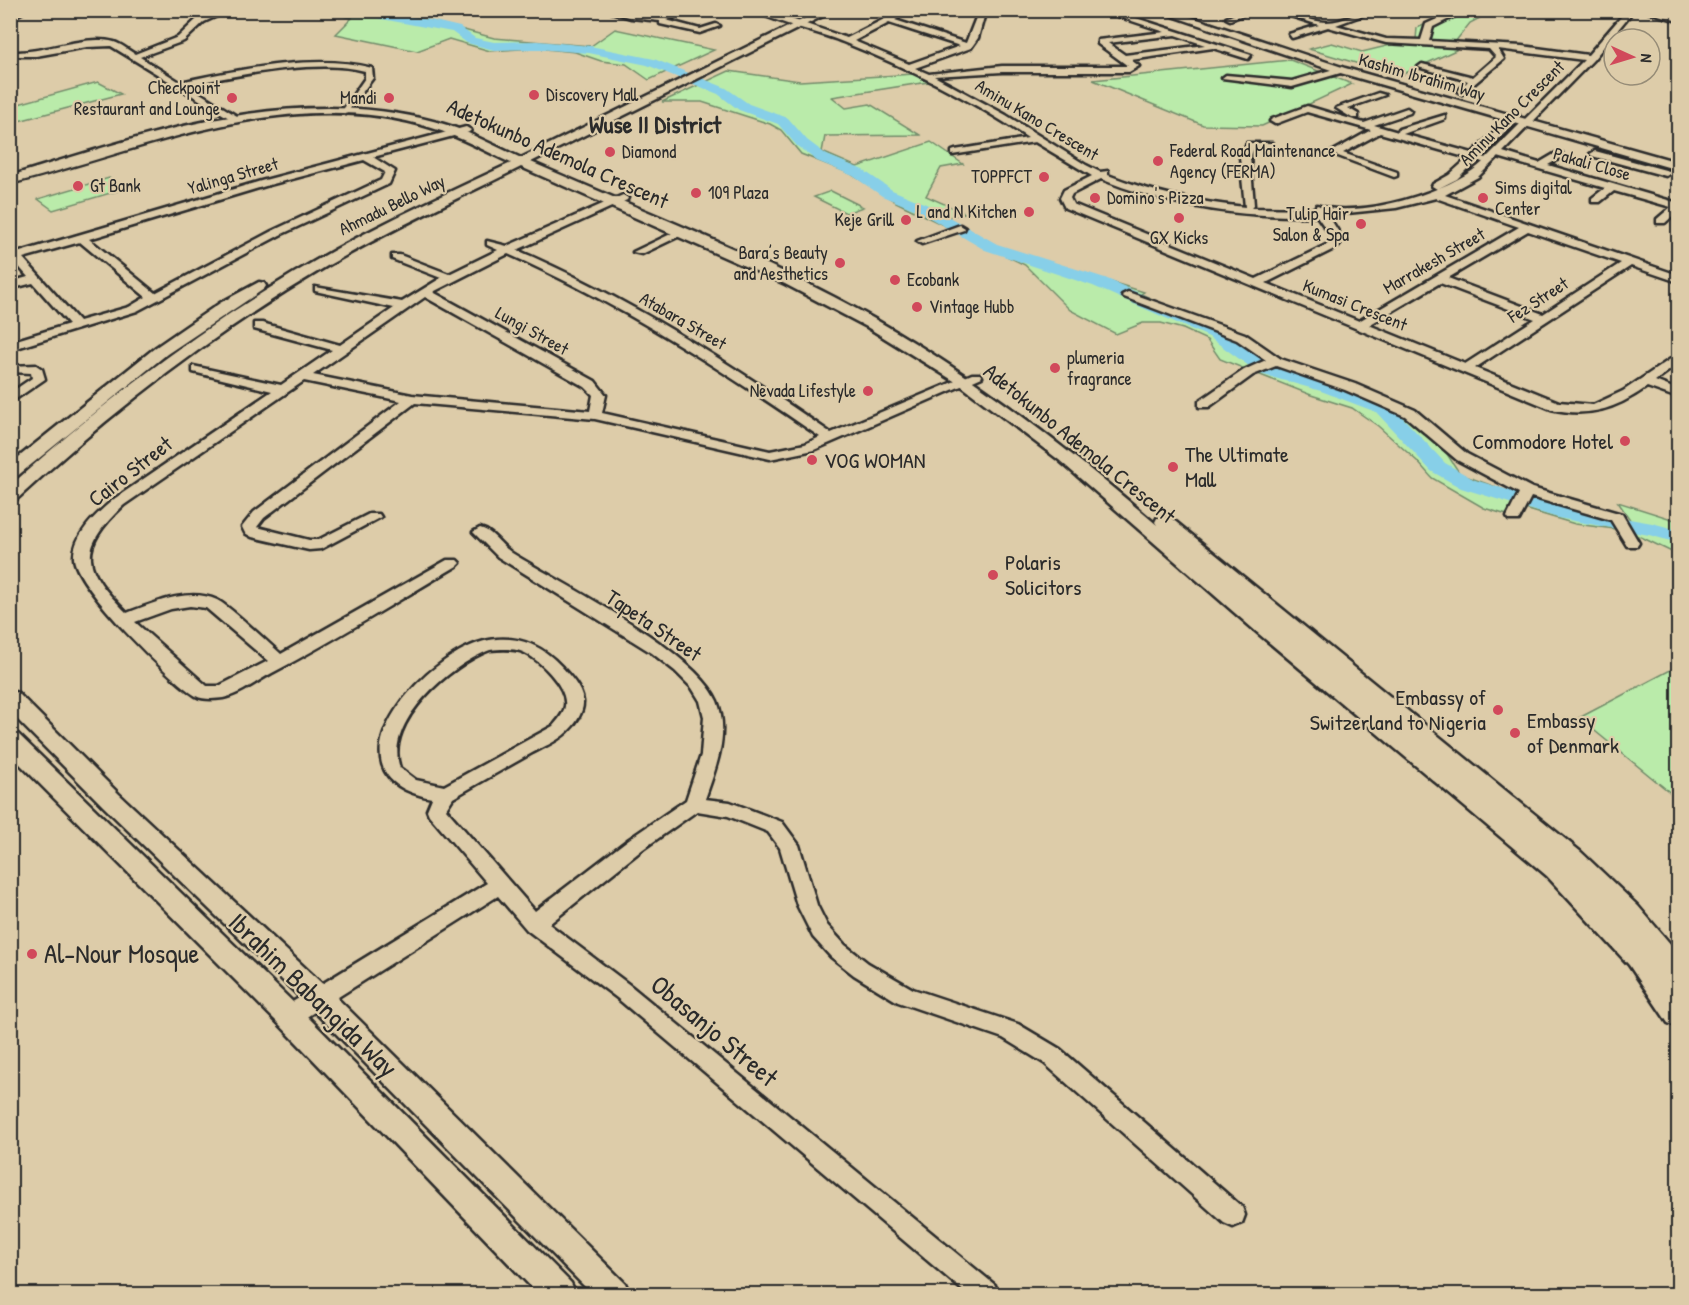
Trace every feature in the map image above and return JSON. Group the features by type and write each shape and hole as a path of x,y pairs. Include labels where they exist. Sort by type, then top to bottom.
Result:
{"highway":[{"path":"10,16 23,10"}],"main road":[{"name":"Kashim Ibrahim Way","path":"1160,10 1341,70 1515,122 1678,161"},
{"name":"Kashim Ibrahim Way","path":"1173,10 1515,122"},
{"path":"1646,10 1678,17"},
{"path":"1658,10 1678,17"},
{"path":"820,12 821,29 781,31 779,20 774,13 820,12"},
{"name":"Ahmadu Bello Way","path":"632,102 723,63 820,12"},
{"name":"Ahmadu Bello Way","path":"10,496 41,467 153,376 266,297 369,237 632,102 708,60 781,31"},
{"name":"Adetokunbo Ademola Crescent","path":"10,177 232,116 348,109 414,119 460,131 839,296 887,321 971,379 1148,509 1572,859 1629,913 1678,972"},
{"path":"1515,122 1678,166"},
{"name":"Ahmadu Bello Way","path":"10,473 141,366 231,302 338,241 520,158"},
{"name":"Adetokunbo Ademola Crescent","path":"617,200 681,233 840,306 971,379 1065,456 1266,629 1556,869 1638,957 1678,1016"},
{"name":"Ibrahim Babangida Way","path":"10,698 111,800 320,999 614,1294"},
{"name":"Ibrahim Babangida Way","path":"10,740 289,1016 560,1294"}],"street":[{"path":"136,56 181,39 201,20 227,10"},
{"path":"608,10 640,20 657,20 700,31 716,26"},
{"path":"657,20 694,10"},
{"name":"Aminu Kano Crescent","path":"755,10 774,13 821,29 933,74 1000,109 1102,174 1171,193 1249,205 1319,210 1373,203 1426,191 1453,177 1472,156 1590,58 1632,10"},
{"path":"850,40 909,10"},
{"path":"912,66 968,46 975,39 977,17 983,10"},
{"path":"1230,18 1253,10"},
{"path":"1275,10 1368,39 1424,45 1491,46 1590,58"},
{"path":"1292,36 1374,10"},
{"path":"1424,45 1430,26 1464,10"},
{"name":"Aminu Kano Crescent","path":"912,66 992,110 1064,158 1146,191 1193,202 1248,210 1376,209 1437,195 1460,185 1492,157 1515,122 1619,10"},
{"path":"1114,12 1248,57"},
{"path":"890,21 968,46"},
{"path":"933,74 945,71 1123,70 1135,67 1101,42 1174,33"},
{"path":"10,54 29,56 105,43 118,45 232,116"},
{"path":"1462,90 1501,57 1491,46"},
{"path":"1124,58 1214,47"},
{"path":"181,84 280,69 339,65 364,67 369,70 369,78 348,109"},
{"path":"1422,67 1476,80"},
{"path":"1226,78 1292,84 1341,70"},
{"path":"1373,126 1339,110 1381,96"},
{"path":"1275,121 1307,109 1402,131 1426,139"},
{"path":"1394,174 1335,153 1373,126 1407,111"},
{"path":"1402,131 1442,117"},
{"name":"Pakali Close","path":"1373,126 1472,156 1492,157 1540,166 1600,184 1612,182 1678,206"},
{"name":"Yalinga Street","path":"14,259 460,131"},
{"path":"955,153 1036,139"},
{"path":"1249,205 1245,158 1250,145 1269,145"},
{"path":"1594,154 1666,173"},
{"path":"1540,166 1559,155"},
{"path":"10,346 78,327 155,299 276,233 385,182 390,171 366,157"},
{"path":"1620,170 1630,163"},
{"name":"Kumasi Crescent","path":"1102,174 1068,192 1065,198 1069,206 1556,406 1581,410 1601,408 1646,382 1678,358"},
{"path":"1596,200 1612,182"},
{"path":"1426,191 1678,279"},
{"path":"1662,201 1677,191"},
{"name":"Cairo Street","path":"452,563 280,662 222,692 203,692 124,620 89,580 82,560 85,541 96,523 128,496 402,306 450,278 617,200"},
{"path":"1661,221 1678,206"},
{"path":"1255,284 1334,245 1338,239 1335,231 1319,210"},
{"name":"Marrakesh Street","path":"1359,326 1527,227"},
{"path":"927,239 960,228"},
{"path":"638,252 681,233"},
{"path":"82,238 155,299"},
{"name":"Atabara Street","path":"491,243 680,338 732,370 830,438"},
{"path":"396,257 450,278"},
{"path":"14,259 36,278 78,327"},
{"name":"Fez Street","path":"1466,369 1630,262"},
{"path":"10,286 36,278"},
{"path":"1438,278 1543,318"},
{"path":"319,289 402,306"},
{"name":"Lungi Street","path":"425,292 590,384 600,395 595,415"},
{"path":"1128,295 1241,338 1272,362 1350,387 1410,413 1462,457 1527,491 1617,517 1632,543"},
{"path":"258,326 340,349"},
{"path":"1204,404 1250,372 1272,362"},
{"path":"10,399 39,379 36,369 12,367"},
{"path":"197,369 280,389"},
{"path":"300,376 412,399 595,415 770,456 785,454 830,438 971,379"},
{"path":"1646,382 1678,394"},
{"path":"374,517 330,541 309,545 257,534 250,531 249,527 259,515 412,399"},
{"path":"1514,517 1527,491"},
{"name":"Tapeta Street","path":"480,532 503,554 658,650 683,667 699,684 710,704 716,723 711,755 694,804"},
{"path":"124,620 185,600 201,600 212,604 280,662"},
{"path":"511,644 531,650 572,689 576,703 572,717 559,730 446,793 415,788 393,772 389,764 392,735 417,694 434,676 461,657 487,645 511,644"},
{"name":"Obasanjo Street","path":"446,793 438,801 436,810 534,924 624,992 986,1294"},
{"path":"534,924 636,844 694,804 730,809 775,827 789,845 807,905 820,931 838,951 861,969 906,996 1010,1031 1052,1056 1233,1215"},
{"path":"289,1016 320,999 500,885"}],"green space":[{"path":"317,11 362,11 419,18 494,38 591,46 615,29 714,50 649,80 626,64 601,61 575,52 535,48 490,51 449,39 417,51 336,34 352,18"},
{"path":"1455,11 1493,11 1470,23 1455,42 1456,50 1399,76 1309,49 1332,43 1362,52 1416,39 1417,28"},
{"path":"1290,60 1352,84 1262,126 1203,125 1093,80"},
{"path":"729,71 800,81 914,74 928,82 832,97 846,108 870,104 920,135 825,136 822,152 857,167 931,142 963,164 941,168 926,196 965,213 943,218 993,246 1144,292 1141,294 1261,352 1267,363 1382,403 1411,417 1447,454 1460,474 1567,513 1631,521 1618,502 1678,521 1678,555 1641,537 1615,529 1575,524 1525,509 1520,519 1484,508 1432,478 1417,461 1378,426 1352,408 1311,395 1220,359 1207,340 1183,329 1161,323 1143,323 1116,334 1070,310 1025,265 896,202 851,174 801,154 781,130 770,124 702,102 662,102"},
{"path":"98,82 121,94 11,123 11,106"},
{"path":"109,178 124,189 53,210 38,199"},
{"path":"831,191 863,207 846,213 814,197"},
{"path":"1678,666 1678,799 1579,718"}],"waterway":[{"path":"338,10 430,23 456,29 471,41 494,46 538,45 590,50 619,58 650,62 699,84 722,91 744,107 783,121 802,143 822,158 858,173 887,193 921,207 954,228 991,247 1099,282 1215,333 1266,370 1328,387 1383,408 1438,467 1468,484 1565,514 1652,529 1678,537"}],"place":[{"name":"Discovery Mall","path":"534,95"},
{"name":"Checkpoint Restaurant and Lounge","path":"232,98"},
{"name":"Mandi","path":"389,98"},
{"name":"Diamond","path":"610,152"},
{"name":"Federal Road Maintenance Agency (FERMA)","path":"1158,161"},
{"name":"TOPPFCT","path":"1044,177"},
{"name":"Gt Bank","path":"78,186"},
{"name":"109 Plaza","path":"696,193"},
{"name":"Domino's Pizza","path":"1095,198"},
{"name":"Sims digital Center","path":"1483,198"},
{"name":"L and N Kitchen","path":"1029,212"},
{"name":"GX Kicks","path":"1179,218"},
{"name":"Keje Grill","path":"906,220"},
{"name":"Tulip Hair Salon & Spa","path":"1361,224"},
{"name":"Bara’s Beauty and Aesthetics","path":"840,263"},
{"name":"Ecobank","path":"895,280"},
{"name":"Vintage Hubb","path":"917,307"},
{"name":"plumeria fragrance","path":"1055,368"},
{"name":"Nevada Lifestyle","path":"868,391"},
{"name":"Commodore Hotel","path":"1625,441"},
{"name":"VOG WOMAN","path":"812,460"},
{"name":"The Ultimate Mall","path":"1173,467"},
{"name":"Polaris Solicitors","path":"993,575"},
{"name":"Embassy of Switzerland to Nigeria","path":"1498,710"},
{"name":"Embassy of Denmark","path":"1515,733"},
{"name":"Al-Nour Mosque","path":"32,954"}],"district":[{"name":"Wuse II District","path":"655,125"}]}
